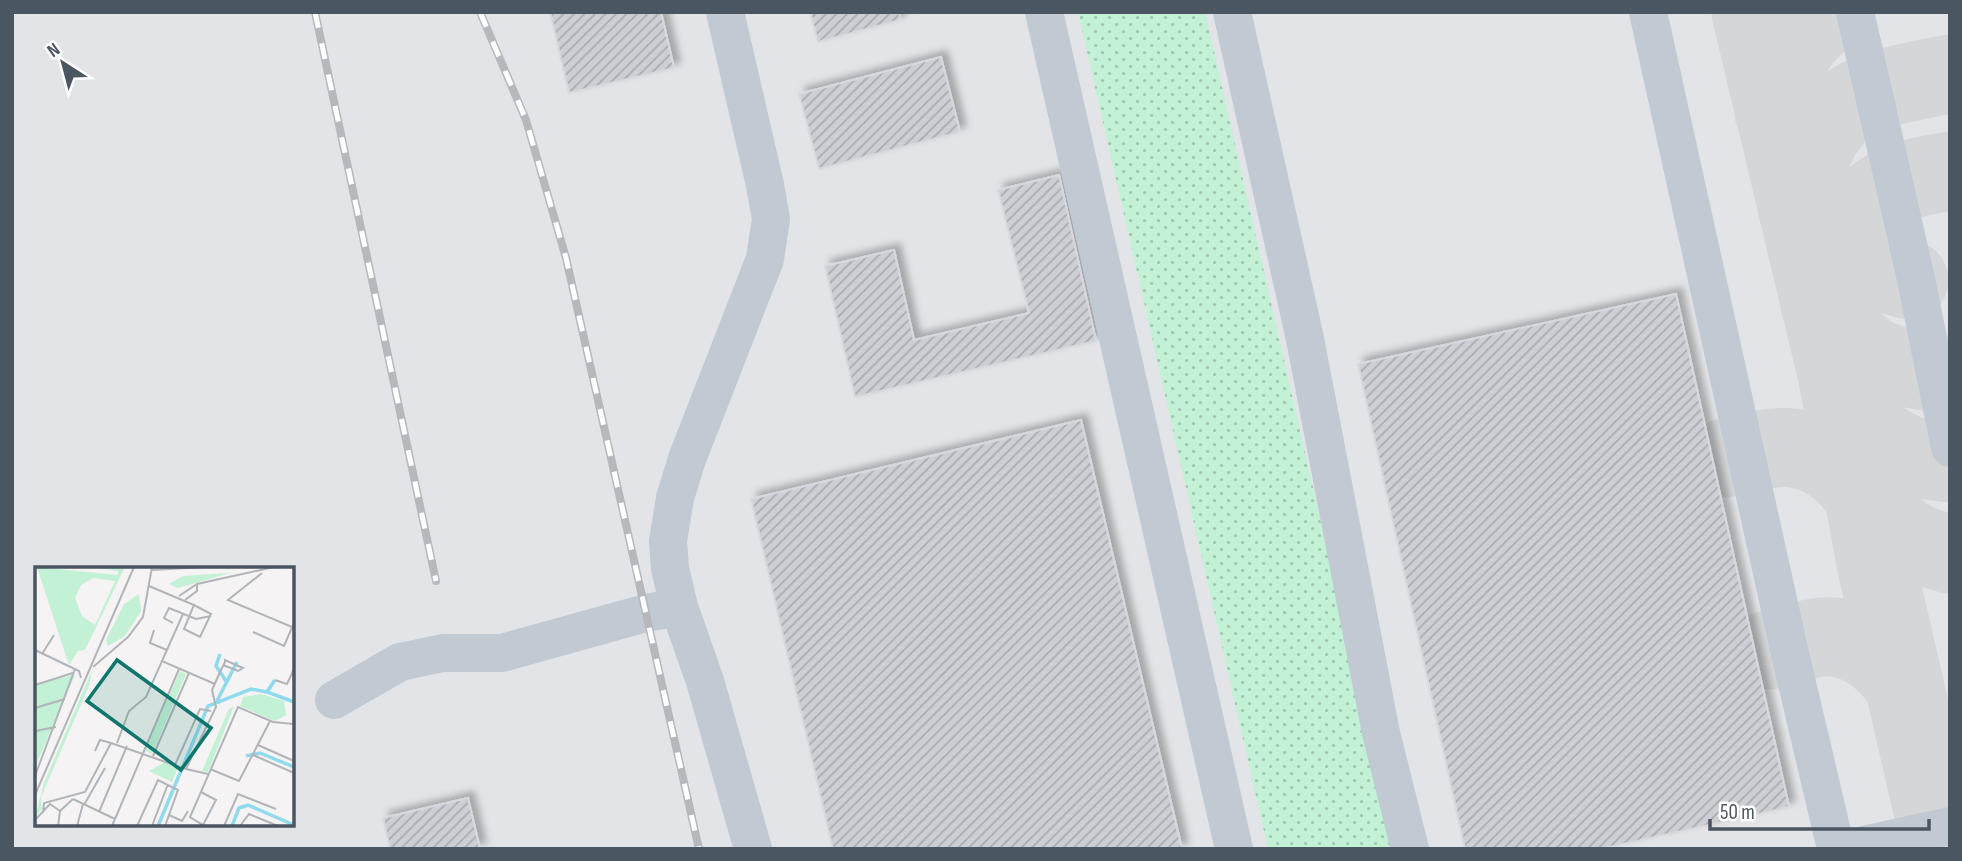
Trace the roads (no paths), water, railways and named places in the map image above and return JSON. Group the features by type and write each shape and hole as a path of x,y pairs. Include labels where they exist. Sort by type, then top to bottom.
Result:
{"lane":[{"path":"725,12 771,219 765,259 687,459 675,498 667,541 679,607 705,681 753,849"},
{"path":"1044,12 1234,849"},
{"path":"1232,12 1306,339 1381,733 1410,849"},
{"path":"1648,12 1788,645 1836,849"},
{"path":"1855,12 1916,279 1950,448"},
{"path":"334,700 400,662 443,653 502,653 646,612 679,607"},
{"path":"1845,849 1950,826"}],"railway":[{"path":"315,12 436,581"},
{"path":"480,12 526,120 566,258 699,849"}]}
